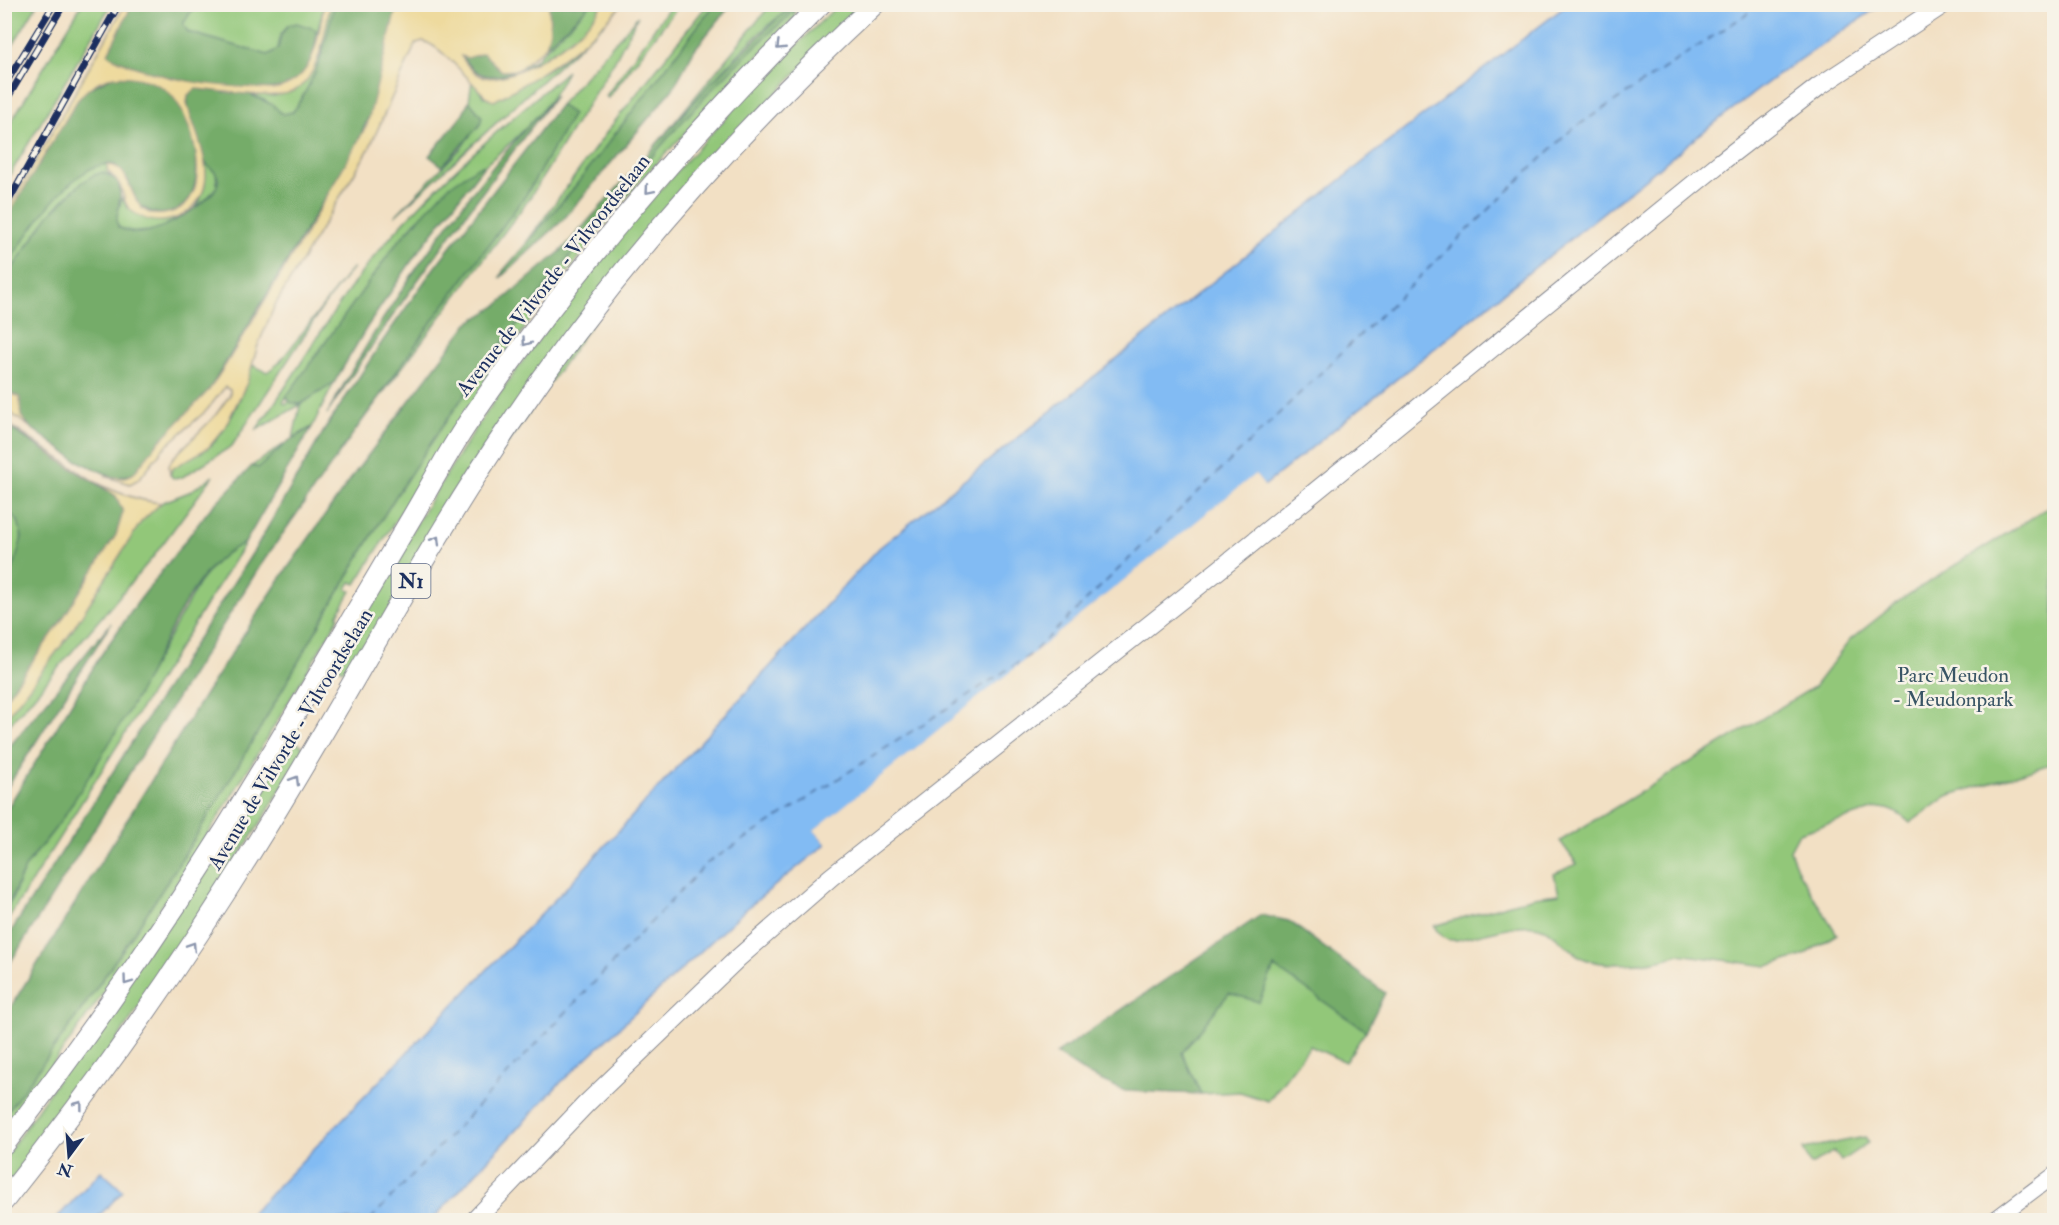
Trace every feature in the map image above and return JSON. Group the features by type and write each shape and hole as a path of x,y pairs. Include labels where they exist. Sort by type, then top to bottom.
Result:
{"main road":[{"name":"Avenue de Vilvorde - Vilvoordselaan","path":"4,1145 142,958 198,872 285,732 440,464 474,413 545,317 629,213 752,72 821,4"},
{"name":"Avenue de Vilvorde - Vilvoordselaan","path":"4,1201 86,1095 181,963 297,778 461,498 556,359 611,287 702,178 789,87 875,4"},
{"path":"475,1221 586,1104 737,959 831,877 1221,569 1720,162 1818,87 1944,4"}],"street":[{"path":"1994,1221 2055,1175"}],"green space":[{"path":"82,4 111,5 5,183 5,132"},
{"path":"4,5 37,5 5,58"},
{"path":"132,5 195,5 183,24 188,32 268,55 278,49 281,35 288,25 297,23 315,29 315,46 302,74 286,86 249,88 164,77 119,62 108,53"},
{"path":"195,5 324,5 317,34 315,29 281,35 278,49 268,55 188,32 183,24"},
{"path":"330,5 334,5 327,35 315,74 293,112 282,114 266,101 249,94 275,96 320,57"},
{"path":"334,5 397,5 372,109 354,150 209,390 157,444 142,465 133,474 115,478 76,460 30,427 21,416 9,391 5,391 5,279 49,215 79,185 92,176 103,172 118,181 120,194 118,227 128,231 142,233 153,230 176,220 200,205 216,188 218,180 217,174 205,162 199,148 190,118 188,95 196,89 249,94 273,105 282,114 293,112 309,86 320,61"},
{"path":"549,5 590,5 546,46 550,30"},
{"path":"590,5 601,5 586,26 573,37 530,65 504,75 534,61"},
{"path":"671,5 679,5 608,98 606,96"},
{"path":"707,5 714,5 573,189 526,243 612,125"},
{"path":"714,5 731,5 695,49 672,90 563,220 500,278 503,271 573,189"},
{"path":"838,5 864,5 697,173 349,670 341,670 336,661 418,520 461,451 544,332 622,233 706,139"},
{"path":"768,8 793,9 765,28 655,146"},
{"path":"793,9 795,11 767,35 715,87 641,169 491,358 419,461 371,536 182,859 83,1007 5,1115 5,1016 207,691 280,579 357,470 468,323 495,307 562,250 710,84 781,15"},
{"path":"795,11 795,17 638,183 540,307 450,433 356,584 351,582 347,589 351,591 337,616 339,617 180,878 96,1004 5,1128 4,1115 83,1007 182,859 371,536 443,425 519,321 644,164 741,59"},
{"path":"638,16 614,62 529,199 347,441 526,195 573,114 560,105"},
{"path":"606,22 395,216 462,147 482,117 469,101 472,81 484,97 502,97 558,63"},
{"path":"483,53 502,71 515,71 498,76 484,75 472,68 461,55 475,56"},
{"path":"567,71 551,99 520,134 484,166 479,166 414,223 396,244 283,402 286,404 290,399 301,404 334,383 312,427 293,438 300,405 256,430 352,285 388,240 452,173"},
{"path":"116,75 153,82 166,89 179,105 187,120 196,154 197,171 188,201 172,212 162,214 148,210 138,205 128,180 115,165 100,165 84,173 52,202 5,268 4,221 77,101 86,90"},
{"path":"555,96 409,292 327,414 376,330 431,248 460,208 522,132"},
{"path":"469,101 482,117 480,125 442,166 429,156 461,117"},
{"path":"560,105 573,114 526,195 433,320 260,566 5,971 5,941 255,549 325,429 434,268"},
{"path":"107,163 115,165 108,165 107,170 111,175 97,175 82,183 67,196 37,232 5,279 5,268 36,222 63,190 77,177 92,168"},
{"path":"205,163 216,173 217,187 194,209 204,188"},
{"path":"479,166 484,166 415,256 367,327 334,383 301,404 291,403 286,397 396,244 448,187"},
{"path":"122,198 127,207 167,217 185,216 172,223 145,231 131,231 118,227 116,219"},
{"path":"353,267 324,305 232,446 181,478 173,478 170,474 176,465 208,448 222,432 240,398 252,365 267,372 279,363"},
{"path":"5,425 116,496 123,512 116,535 58,626 5,699 4,585 15,563 22,537 18,521 5,509"},
{"path":"312,427 245,543 227,553 211,568 183,606 124,719 65,815 24,870 5,910 5,812 101,655 138,602 209,510 252,466 258,468 290,440"},
{"path":"290,440 258,468 252,466"},
{"path":"213,476 153,557 5,730 5,719 68,637 141,522 161,503 189,492"},
{"name":"Parc Meudon - Meudonpark","path":"2054,504 2054,763 1947,796 1910,823 1895,812 1878,808 1799,833 1790,850 1799,873 1837,934 1802,956 1767,966 1678,954 1628,964 1600,963 1579,956 1541,927 1507,928 1457,940 1446,939 1436,930 1434,926 1534,897 1559,894 1554,874 1577,864 1560,841 1814,687 1850,640 1903,598"},
{"path":"5,509 17,520 21,529 21,537 18,554 5,585"},
{"path":"245,543 5,924 5,910 12,900 25,867 55,829 126,714 199,583 219,558 232,548"},
{"path":"111,623 5,791 5,752"},
{"path":"295,742 302,746 303,751 265,816 115,1043 5,1189 5,1157 288,743"},
{"path":"1261,915 1289,921 1385,993 1366,1031 1274,967 1259,1002 1229,993 1182,1053 1201,1094 1125,1091 1087,1074 1056,1054"},
{"path":"1274,966 1366,1031 1345,1062 1310,1046 1268,1101 1240,1092 1201,1094 1182,1053 1229,993 1259,1001"},
{"path":"1865,1137 1869,1142 1841,1161 1834,1151 1811,1165 1803,1149"}],"sand":[{"path":"125,5 132,5 108,53 110,56 149,72 169,77 209,84 272,89 286,85 306,69 316,45 324,5 330,5 315,65 306,82 293,91 277,95 256,95 196,89 188,95 187,103 202,148 206,175 199,200 181,216 157,221 145,219 133,212 125,202 118,182 107,170 108,165 117,167 124,174 144,210 154,214 168,213 183,206 192,194 197,178 197,160 188,124 172,96 163,88 145,80 116,77 107,78 92,86 77,101 5,221 5,215"},
{"path":"397,5 549,5 550,30 546,46 518,70 502,71 483,53 468,58 461,56 474,72 481,76 498,77 514,72 532,64 568,41 594,16 601,5 622,5 593,34 562,59 494,101 433,46 423,41 416,43 369,149 275,305 258,345 247,383 224,429 208,448 173,468 170,474 169,466 172,459 214,417 230,395 230,390 225,387 207,410 163,449 139,479 130,484 105,476 123,478 133,474 157,444 209,390 226,364 304,236 367,125"},
{"path":"5,391 20,397 21,416 30,427 5,409"},
{"path":"5,422 93,480 78,473"},
{"path":"93,480 118,492 161,503 141,522 68,637 5,719 5,699 58,626 116,535 123,512 116,496"}],"water":[{"path":"1567,5 1881,5 1779,74 1713,124 1264,486 1255,475 815,830 826,844 745,910 558,1085 432,1220 245,1220 566,888 879,548 1387,143"},
{"path":"101,1171 123,1191 95,1220 55,1220"}],"pier":[{"path":"1255,474 1266,488 1262,488 1254,479 819,831 828,846 814,830"}],"ferry route":[{"path":"370,1220 706,864 1030,655 1571,130 1762,4"}],"railway":[{"path":"4,86 54,4"},
{"path":"4,104 64,4"},
{"path":"4,209 119,4"}]}
